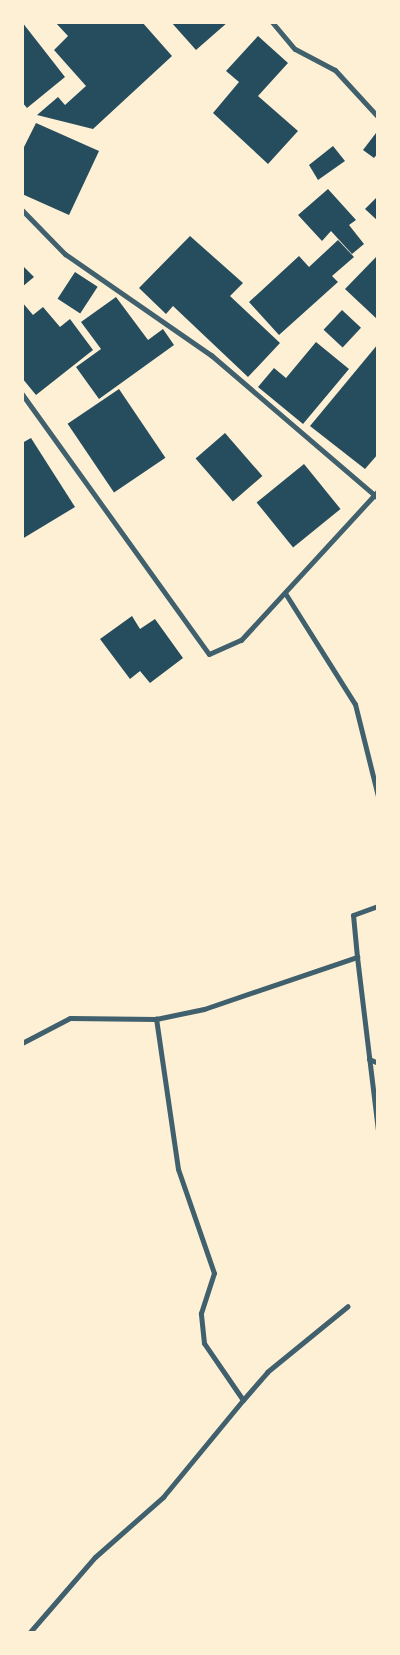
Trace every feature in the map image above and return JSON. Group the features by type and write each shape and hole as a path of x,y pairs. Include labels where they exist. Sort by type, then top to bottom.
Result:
{"street":[{"path":"272,22 295,49 335,70 378,117"},
{"path":"22,210 64,254 211,355 376,495 241,640 209,654 22,394"},
{"path":"286,593 355,704 378,796"},
{"path":"378,906 353,915 378,1130"},
{"path":"22,1043 70,1018 156,1019 204,1009 357,957"},
{"path":"156,1019 178,1170 214,1273 201,1313 204,1344 243,1400"},
{"path":"369,1059 378,1063"},
{"path":"30,1632 95,1557 163,1497 267,1372 348,1306"}],"building":[{"path":"22,22 65,77 27,108 22,102"},
{"path":"55,22 142,22 172,56 93,129 37,115 58,97 65,105 86,86 54,50 68,36"},
{"path":"171,22 228,22 196,50"},
{"path":"258,36 288,63 258,96 298,131 268,164 213,113 239,82 226,71"},
{"path":"36,123 99,151 69,215 22,194 22,151"},
{"path":"376,133 378,153 374,158 363,150"},
{"path":"333,146 345,161 318,180 309,165"},
{"path":"328,189 356,220 349,225 364,244 352,254 331,231 322,241 298,215"},
{"path":"378,196 378,221 365,209"},
{"path":"190,236 243,283 230,296 280,343 248,377 173,306 166,314 139,288"},
{"path":"338,240 354,257 332,276 338,282 279,335 249,302 299,256 309,267"},
{"path":"378,255 378,320 345,289"},
{"path":"22,265 34,277 22,287"},
{"path":"75,272 98,287 80,314 58,299"},
{"path":"116,297 148,340 163,329 174,345 99,399 76,367 101,349 81,322"},
{"path":"22,302 33,315 43,307 60,327 70,319 93,350 36,395 22,378"},
{"path":"342,310 361,328 343,347 324,330"},
{"path":"316,342 349,369 303,424 258,387 274,368 286,378"},
{"path":"378,344 378,454 365,469 310,426"},
{"path":"119,389 165,458 114,492 68,424"},
{"path":"225,433 262,476 233,502 196,459"},
{"path":"31,438 75,507 22,539 22,443"},
{"path":"304,464 341,509 293,547 257,502"},
{"path":"132,616 140,629 155,619 183,658 150,683 140,671 130,679 100,639"}]}
